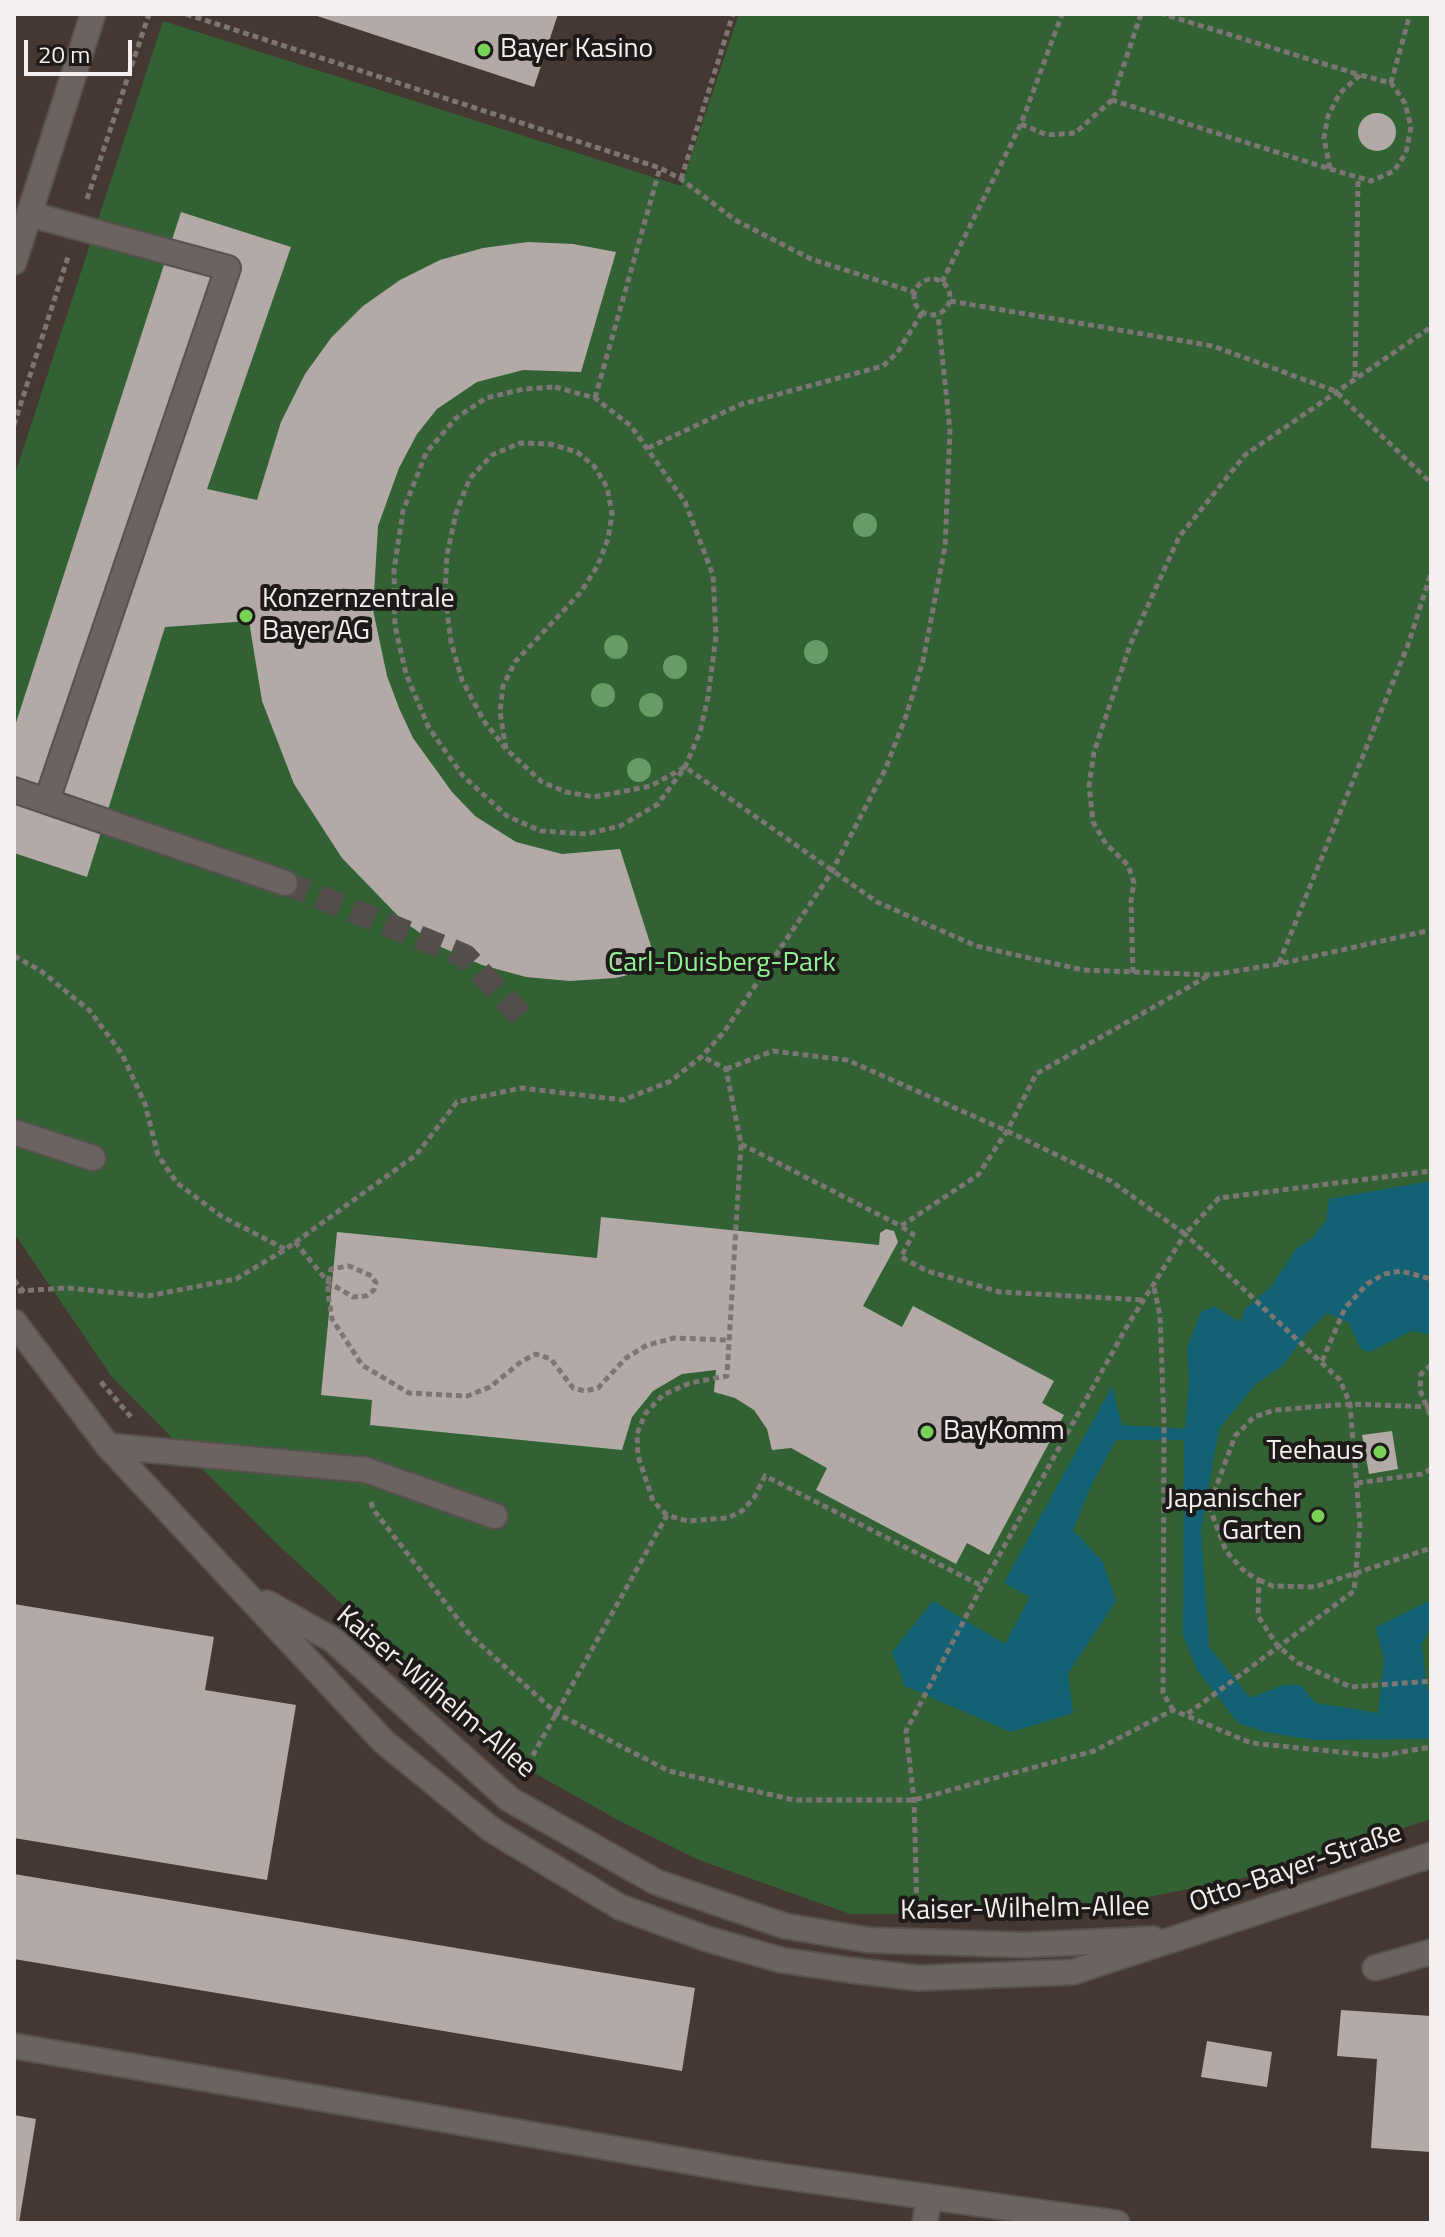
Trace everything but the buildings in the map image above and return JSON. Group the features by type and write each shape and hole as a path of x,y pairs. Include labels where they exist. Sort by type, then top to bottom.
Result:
{"street":[{"path":"14,262 93,14"},
{"path":"29,214 228,268 47,800"},
{"path":"14,790 285,883"},
{"path":"14,1132 93,1158"},
{"name":"Kaiser-Wilhelm-Allee","path":"14,1322 108,1446 248,1592 384,1742 503,1837 620,1907 707,1939 781,1960 849,1970"},
{"path":"108,1446 366,1470 495,1516"},
{"name":"Kaiser-Wilhelm-Allee","path":"248,1592 333,1640 509,1799 656,1882 785,1926 868,1940 1024,1945 1187,1937"},
{"name":"Otto-Bayer-Straße","path":"849,1970 918,1978 1073,1972 1431,1855"},
{"path":"1375,1968 1431,1952"},
{"path":"14,2046 751,2172 1117,2223"},
{"path":"925,2223 929,2197"}],"path":[{"path":"186,14 660,168 681,179 735,220 811,259 914,292"},
{"path":"681,179 733,14"},
{"path":"942,282 1021,124 1062,14"},
{"path":"1021,124 1047,135 1075,133 1112,100 1141,14"},
{"path":"1112,100 1371,181 1394,171 1406,153 1411,127 1405,103 1391,83 1163,14"},
{"path":"1391,83 1410,14"},
{"path":"1330,169 1324,138 1328,116 1340,93 1360,75"},
{"path":"595,398 660,168"},
{"path":"1354,378 1358,178"},
{"path":"23,1290 68,1288 148,1296 236,1279 286,1249 416,1155 457,1102 521,1088 623,1100 671,1081 702,1056 724,1032 831,873 860,823 896,743 923,661 945,547 950,431 938,315 950,301 949,290 942,282 926,280 914,292 913,300 922,313 938,315"},
{"path":"950,301 1213,346 1335,391 1431,483"},
{"path":"648,448 742,404 883,366 897,353 922,313"},
{"path":"1133,974 1131,901 1134,883 1128,865 1106,844 1093,822 1089,785 1094,752 1130,645 1179,537 1245,455 1431,327"},
{"path":"555,387 595,398 631,426 685,502 713,575 716,636 700,732 685,767 658,804 620,826 586,834 541,831 507,816 463,776 429,728 406,674 395,626 394,570 403,511 426,453 456,418 486,398 524,389 555,387"},
{"path":"506,749 500,712 503,686 515,662 581,592 598,565 608,539 612,514 607,487 594,466 577,452 550,444 520,443 492,455 470,478 456,513 447,555 445,595 451,642 462,680 484,721 506,749 542,782 566,792 594,797 651,786 685,767"},
{"path":"1279,964 1408,645 1431,573"},
{"path":"685,767 831,873 877,902 976,946 1069,968 1133,974 1211,975 1279,964 1431,930"},
{"path":"14,956 41,971 90,1011 122,1054 145,1104 158,1155 177,1183 221,1216 286,1249"},
{"path":"901,1226 978,1175 1007,1131 1036,1074 1211,975"},
{"path":"702,1056 726,1069 773,1051 847,1060 1111,1181 1185,1234 1340,1380 1350,1404 1357,1483 1358,1574 1354,1591 1186,1715"},
{"path":"726,1069 741,1144 727,1376 690,1383 663,1395 645,1414 637,1434 643,1476 653,1501 667,1515 687,1521 728,1518 742,1511 754,1498 765,1476 982,1586"},
{"path":"741,1144 913,1234 901,1257 927,1271 1000,1292 1146,1300"},
{"path":"919,1944 914,1800 906,1731 982,1586 1126,1328 1185,1234 1219,1198 1431,1171"},
{"path":"295,1242 328,1282 353,1297 366,1296 374,1290 376,1283 362,1269 349,1266 331,1269 328,1282 332,1319 362,1365 409,1393 467,1396 490,1387 508,1376 522,1361 536,1354 551,1359 573,1388 585,1391 598,1388 626,1358 647,1345 686,1337 729,1340"},
{"path":"1322,1361 1345,1308 1367,1284 1384,1274 1401,1271 1431,1279"},
{"path":"1154,1287 1160,1315 1164,1424 1163,1693 1173,1710 1251,1743 1378,1756 1431,1747"},
{"path":"1431,1365 1421,1374 1431,1417"},
{"path":"1428,1407 1350,1404 1275,1410 1254,1417 1235,1436 1214,1485 1209,1506 1226,1551 1246,1573 1273,1586 1314,1587 1431,1548"},
{"path":"1357,1483 1422,1474 1431,1469"},
{"path":"366,1470 373,1509 462,1625 556,1713 669,1771 794,1800 914,1800 1094,1751 1173,1710"},
{"path":"509,1799 667,1515"},
{"path":"1259,1580 1258,1616 1277,1645 1298,1663 1329,1679 1362,1688 1431,1681"}],"shaded area":[{"name":"Carl-Duisberg-Park","path":"14,14 1431,14 1431,2223 14,2223"}],"green space":[{"name":"Carl-Duisberg-Park","path":"739,14 1431,14 1431,1819 1257,1875 1060,1915 850,1914 699,1860 616,1819 508,1758 273,1540 112,1377 14,1233 14,477 163,21 681,186"}],"water":[{"path":"1431,1181 1431,1335 1412,1331 1370,1352 1361,1349 1348,1322 1327,1313 1306,1334 1283,1365 1255,1385 1219,1429 1201,1530 1209,1647 1250,1698 1283,1685 1300,1685 1316,1703 1378,1713 1384,1660 1376,1627 1431,1600 1431,1626 1422,1644 1427,1689 1431,1692 1431,1739 1313,1740 1265,1732 1238,1723 1197,1670 1183,1635 1184,1440 1116,1440 1091,1486 1073,1530 1103,1562 1116,1601 1068,1673 1073,1713 1011,1732 905,1686 892,1652 933,1601 1005,1644 1030,1597 1004,1583 1112,1386 1122,1425 1185,1429 1189,1382 1187,1348 1201,1312 1214,1306 1240,1322 1246,1308 1271,1287 1296,1249 1311,1239 1326,1221 1329,1199"}],"tunnel":[{"path":"285,883 465,956 522,1017"}],"place":[{"name":"Bayer Kasino","path":"484,50"},
{"name":"Konzernzentrale Bayer AG","path":"246,616"},
{"name":"BayKomm","path":"927,1432"},
{"name":"Teehaus","path":"1380,1452"},
{"name":"Japanischer Garten","path":"1318,1516"}]}
